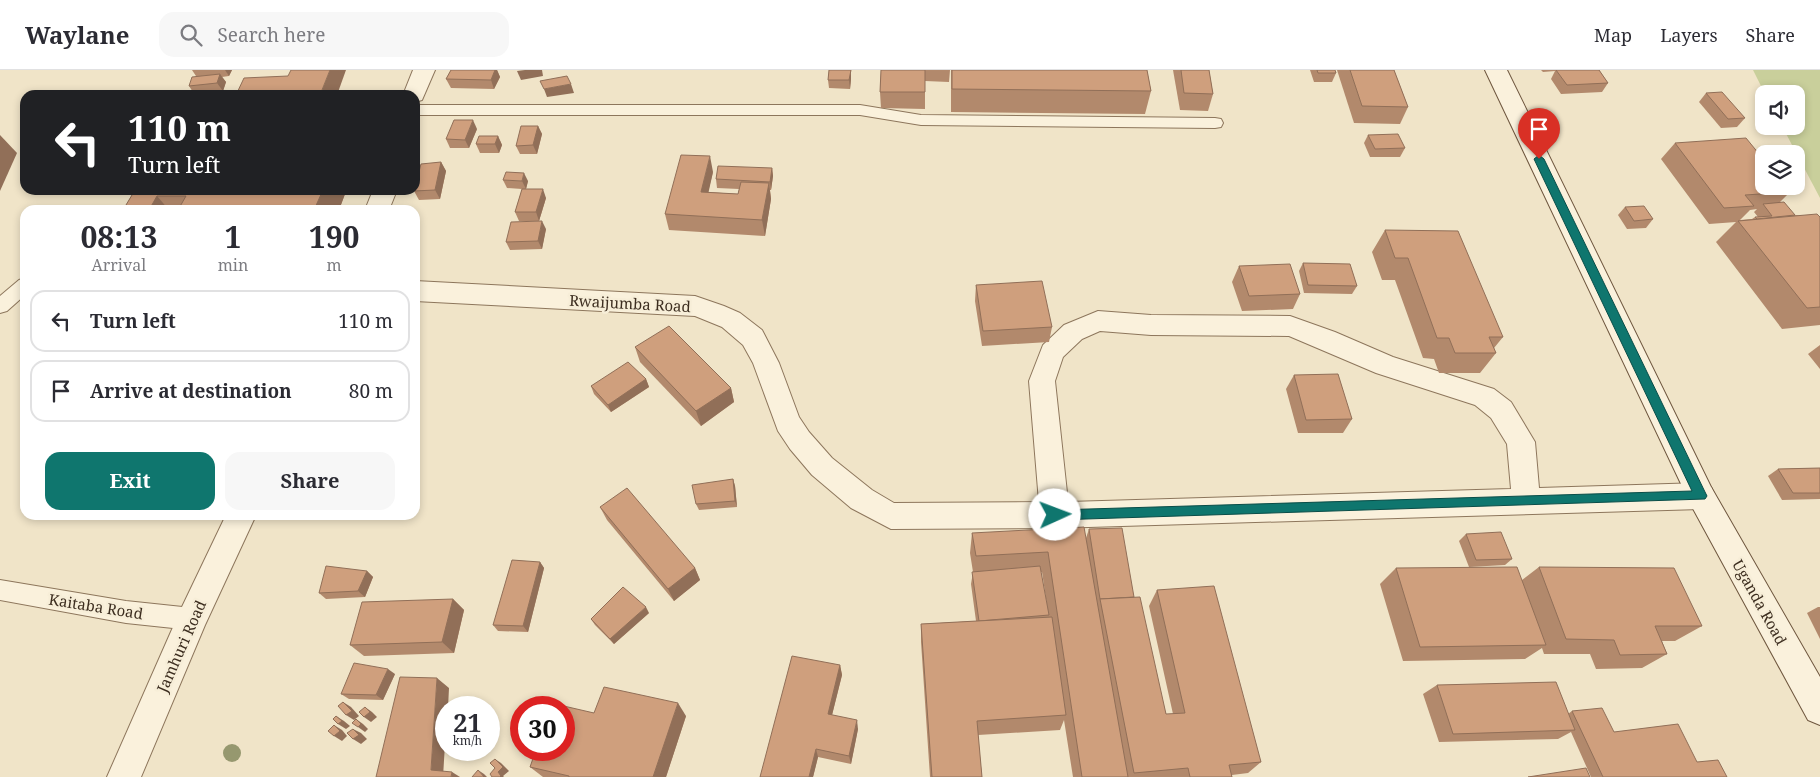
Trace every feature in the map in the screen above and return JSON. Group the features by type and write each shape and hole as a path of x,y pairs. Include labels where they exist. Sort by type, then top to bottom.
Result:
{"street":[{"path":"416,90 424,70"},
{"name":"Uganda Road","path":"1496,70 1701,496 1820,709"},
{"name":"Rwaijumba Road","path":"420,291 695,306 720,313 742,326 760,346 789,425 820,468 867,504 891,516 1055,515 1701,496"},
{"path":"1055,515 1042,381 1052,352 1073,332 1098,321 1151,325 1290,326 1326,339 1386,365 1484,397 1501,410 1521,442 1526,500"},
{"name":"Jamhuri Road","path":"124,777 192,619 239,520"}],"lane":[{"path":"420,110 860,110 921,120 1215,123"},
{"path":"0,306 20,289"},
{"name":"Kaitaba Road","path":"0,590 118,611 192,619"}],"green space":[{"path":"1753,70 1820,70 1820,198 1805,170 1805,145 1792,145 1787,135 1805,135 1805,85 1760,85"}],"building":[{"path":"291,70 330,70 322,90 238,90 244,78 288,76"},
{"path":"451,70 495,70 491,80 446,79"},
{"path":"829,70 851,70 849,80 828,80"},
{"path":"881,70 925,70 925,92 880,92"},
{"path":"952,70 1147,70 1151,91 952,89"},
{"path":"1181,70 1209,70 1213,94 1184,93"},
{"path":"1317,70 1335,70 1336,73 1318,73"},
{"path":"1350,70 1394,70 1408,107 1362,106"},
{"path":"1556,70 1599,70 1608,83 1567,85"},
{"path":"220,74 217,83 189,86 192,77"},
{"path":"567,76 571,84 544,89 540,81"},
{"path":"1722,92 1745,118 1728,119 1706,93"},
{"path":"454,120 473,120 465,140 446,139"},
{"path":"521,126 538,126 533,145 516,146"},
{"path":"1398,134 1405,148 1375,149 1368,135"},
{"path":"479,136 498,136 495,144 476,144"},
{"path":"1746,138 1755,149 1755,194 1745,195 1754,206 1724,208 1675,143"},
{"path":"681,155 710,156 701,192 738,194 741,182 769,183 762,220 665,214"},
{"path":"441,162 435,190 420,191 421,164"},
{"path":"718,166 772,168 770,182 716,179"},
{"path":"506,172 524,173 522,181 503,180"},
{"path":"522,189 543,189 536,212 515,212"},
{"path":"132,195 321,195 316,205 181,205 186,196 157,196 152,205 126,205"},
{"path":"1784,202 1795,215 1757,219 1755,217 1772,216 1763,204"},
{"path":"1644,206 1653,219 1634,221 1625,207"},
{"path":"1817,214 1820,217 1820,307 1807,308 1738,221"},
{"path":"542,221 538,241 506,242 511,222"},
{"path":"1385,230 1458,231 1503,337 1489,337 1496,353 1455,353 1449,338 1437,338 1408,258 1395,258"},
{"path":"1303,263 1350,264 1357,286 1308,285"},
{"path":"1290,264 1300,294 1249,296 1239,266"},
{"path":"1042,281 1052,327 983,331 976,285"},
{"path":"669,326 731,388 696,411 635,347"},
{"path":"628,362 646,379 608,405 591,386"},
{"path":"1338,374 1352,419 1306,420 1294,375"},
{"path":"1820,468 1820,493 1793,493 1778,469"},
{"path":"733,479 735,501 696,504 692,485"},
{"path":"627,488 695,568 668,589 600,507"},
{"path":"1084,527 1128,777 1082,777 1048,552 976,556 972,533"},
{"path":"1122,528 1134,597 1100,599 1089,529"},
{"path":"1501,532 1512,559 1476,560 1466,534"},
{"path":"512,560 540,562 523,626 493,625"},
{"path":"326,566 367,571 358,591 319,593"},
{"path":"1040,566 1049,615 979,621 972,572"},
{"path":"1517,567 1546,645 1420,647 1396,568"},
{"path":"1539,567 1674,568 1702,626 1655,626 1667,654 1620,655 1614,640 1566,639"},
{"path":"1214,586 1261,762 1229,765 1232,777 1190,777 1188,768 1134,773 1100,599 1140,597 1166,714 1185,713 1157,590"},
{"path":"623,587 646,607 610,639 591,619"},
{"path":"453,599 442,642 350,645 362,602"},
{"path":"1052,617 1066,715 977,721 982,777 932,777 921,624"},
{"path":"792,656 840,665 828,714 857,720 849,756 816,749 809,777 760,777"},
{"path":"354,663 388,669 376,695 341,694"},
{"path":"400,677 437,678 431,770 452,772 451,777 376,777"},
{"path":"1556,682 1575,730 1453,734 1437,685"},
{"path":"604,687 678,703 653,777 569,777 530,767 532,761 575,761 575,709 594,713"},
{"path":"343,702 352,711 346,715 338,706"},
{"path":"365,707 370,712 364,717 359,712"},
{"path":"1602,708 1614,732 1678,724 1697,762 1718,760 1727,777 1603,777 1572,711"},
{"path":"336,716 342,721 338,724 333,719"},
{"path":"356,719 361,724 358,727 352,723"},
{"path":"334,725 340,731 334,736 328,731"},
{"path":"353,729 359,735 353,739 347,733"},
{"path":"497,761 503,767 498,772 500,777 492,777 490,774 495,768 490,763"},
{"path":"1586,768 1590,777 1528,777"},
{"path":"478,770 484,777 472,777"}],"route":[{"path":"1055,515 1701,496 1539,159"}]}
